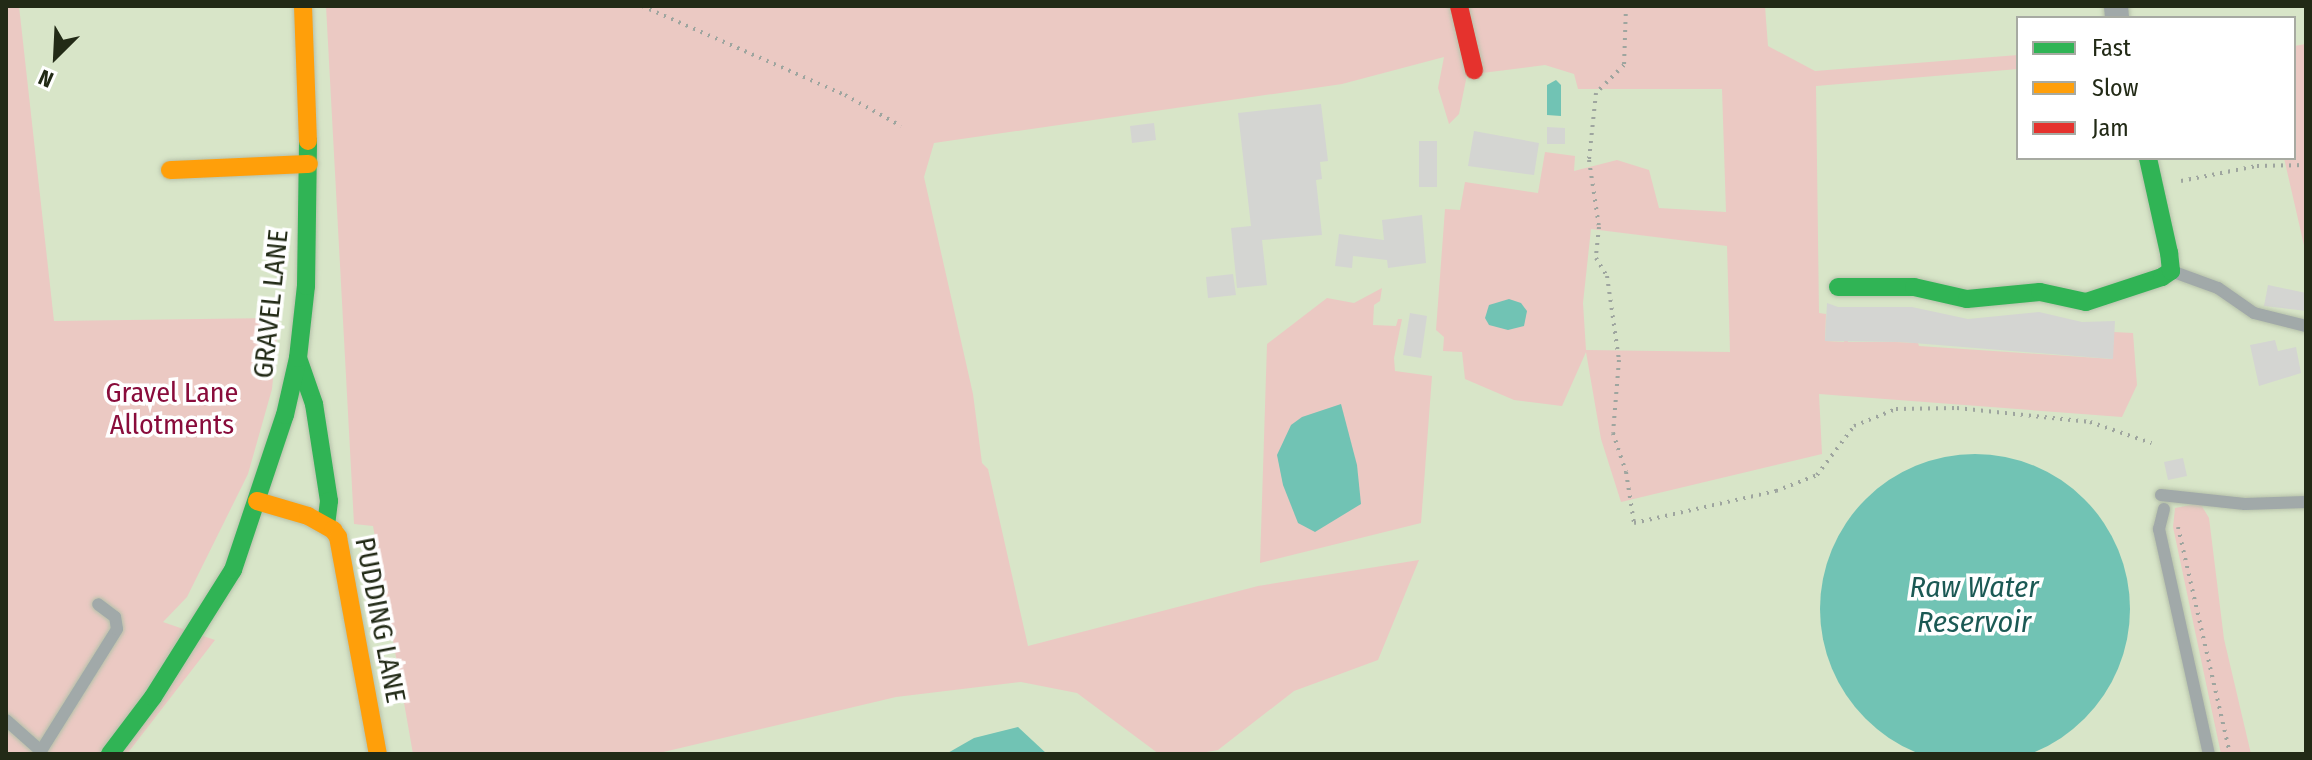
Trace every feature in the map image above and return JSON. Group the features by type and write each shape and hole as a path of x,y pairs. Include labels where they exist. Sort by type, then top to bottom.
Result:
{"street":[{"name":"GRAVEL LANE","path":"110,754 153,697 233,570 285,415 298,358 306,286 309,164 303,6"},
{"path":"1459,6 1474,70"},
{"path":"1838,287 1914,287 1967,299 2040,292 2086,302 2144,280 2162,277 2171,271 2148,160"},
{"path":"170,170 309,164"},
{"path":"298,358 314,404 329,501 326,525"},
{"name":"PUDDING LANE","path":"257,501 333,530 342,552 378,754"}],"lane":[{"path":"2171,271 2218,288 2254,313 2306,326"},
{"path":"2161,495 2245,504 2306,502"},
{"path":"2164,509 2159,529 2209,754"},
{"path":"6,720 40,752 117,629 115,617 98,604"}],"path":[{"path":"642,6 845,95 901,126"},
{"path":"1626,6 1624,65 1596,93 1589,160 1599,227 1596,258 1607,276 1619,360 1613,433 1626,472 1634,523 1776,491 1817,475 1854,426 1896,409 1957,408 2090,422 2151,443"},
{"path":"2155,186 2257,166 2305,165"},
{"path":"2164,509 2179,529 2230,754"}],"green space":[{"name":"Gravel Lane Allotments","path":"6,6 19,6 54,321 279,318 272,389 248,474 187,597 163,622 215,640 127,754 6,754"},
{"path":"326,6 1451,6 1467,75 1459,114 1449,124 1438,88 1444,57 1342,84 934,143 924,177 973,394 982,463 988,469 1028,646 1258,586 1419,560 1378,660 1294,691 1218,750 1195,754 1159,754 1077,693 1021,682 896,697 655,754 413,754 373,526 354,524"},
{"path":"1467,6 1765,6 1768,46 1815,71 2016,55 2016,69 1816,86 1819,313 1826,314 1825,341 1844,342 1846,324 1848,342 1918,343 1919,346 2112,359 2114,332 2133,333 2137,385 2122,417 1819,394 1822,454 1621,502 1601,439 1586,352 1562,406 1514,400 1465,379 1462,352 1443,351 1444,337 1436,330 1445,209 1460,210 1465,182 1538,193 1545,152 1575,156 1574,171 1617,160 1649,170 1659,208 1726,212 1722,89 1578,89 1574,74 1545,65 1482,73","holes":["1591,229 1727,246 1730,352 1586,350 1583,303"]},
{"path":"2306,44 2306,254 2284,160 2296,160 2296,46"},
{"path":"1382,288 1380,301 1374,305 1373,325 1396,326 1398,319 1402,319 1394,358 1395,371 1432,376 1421,523 1260,563 1267,344 1327,298 1354,303"},
{"path":"2200,503 2209,518 2224,639 2251,754 2221,754 2173,527 2175,508"}],"water":[{"path":"1556,80 1561,85 1561,116 1547,115 1547,85"},
{"path":"1509,299 1521,303 1527,311 1524,326 1508,330 1489,325 1485,318 1489,305"},
{"path":"1341,404 1357,465 1361,504 1315,532 1298,523 1283,485 1277,455 1291,425 1302,417"},
{"name":"Raw Water Reservoir","path":"1960,454 1990,454 2020,460 2048,472 2074,489 2095,510 2112,536 2124,564 2130,594 2130,624 2124,654 2112,682 2095,708 2074,729 2048,746 2005,761 1930,758 1902,746 1876,729 1855,708 1838,682 1826,654 1820,624 1820,594 1826,564 1838,536 1855,510 1876,489 1902,472 1930,460"},
{"path":"1018,727 1047,754 946,754 974,738"}],"building":[{"path":"1321,104 1328,161 1320,162 1322,179 1316,180 1322,235 1262,240 1267,285 1237,288 1231,228 1251,226 1238,113"},
{"path":"1154,123 1156,140 1132,143 1130,126"},
{"path":"1547,127 1565,128 1565,144 1547,144"},
{"path":"1474,131 1539,143 1534,175 1468,166"},
{"path":"1419,141 1437,141 1437,187 1419,187"},
{"path":"1422,215 1426,263 1388,268 1387,260 1353,256 1352,268 1335,266 1339,234 1384,240 1382,220"},
{"path":"1233,274 1236,295 1208,298 1206,277"},
{"path":"2268,285 2306,293 2306,311 2264,306"},
{"path":"1827,303 1838,307 1912,307 1968,319 2039,312 2082,322 2115,321 2113,359 1901,342 1825,341"},
{"path":"1410,313 1427,316 1421,358 1403,355"},
{"path":"2275,340 2278,351 2296,347 2301,373 2259,386 2250,345"},
{"path":"2183,458 2187,476 2168,480 2164,462"}],"traffic: fast":[{"path":"110,754 153,697 233,570 285,415 298,358 306,286 308,141"},
{"path":"1838,287 1914,287 1967,299 2040,292 2086,302 2162,277 2171,271 2169,253 2148,160"},
{"path":"298,358 314,404 329,501 326,525"}],"traffic: slow":[{"path":"303,6 308,141"},
{"path":"170,170 309,164"},
{"path":"257,501 308,516 333,530 338,537 378,754"}],"traffic: jam":[{"path":"1459,6 1474,70"}]}
